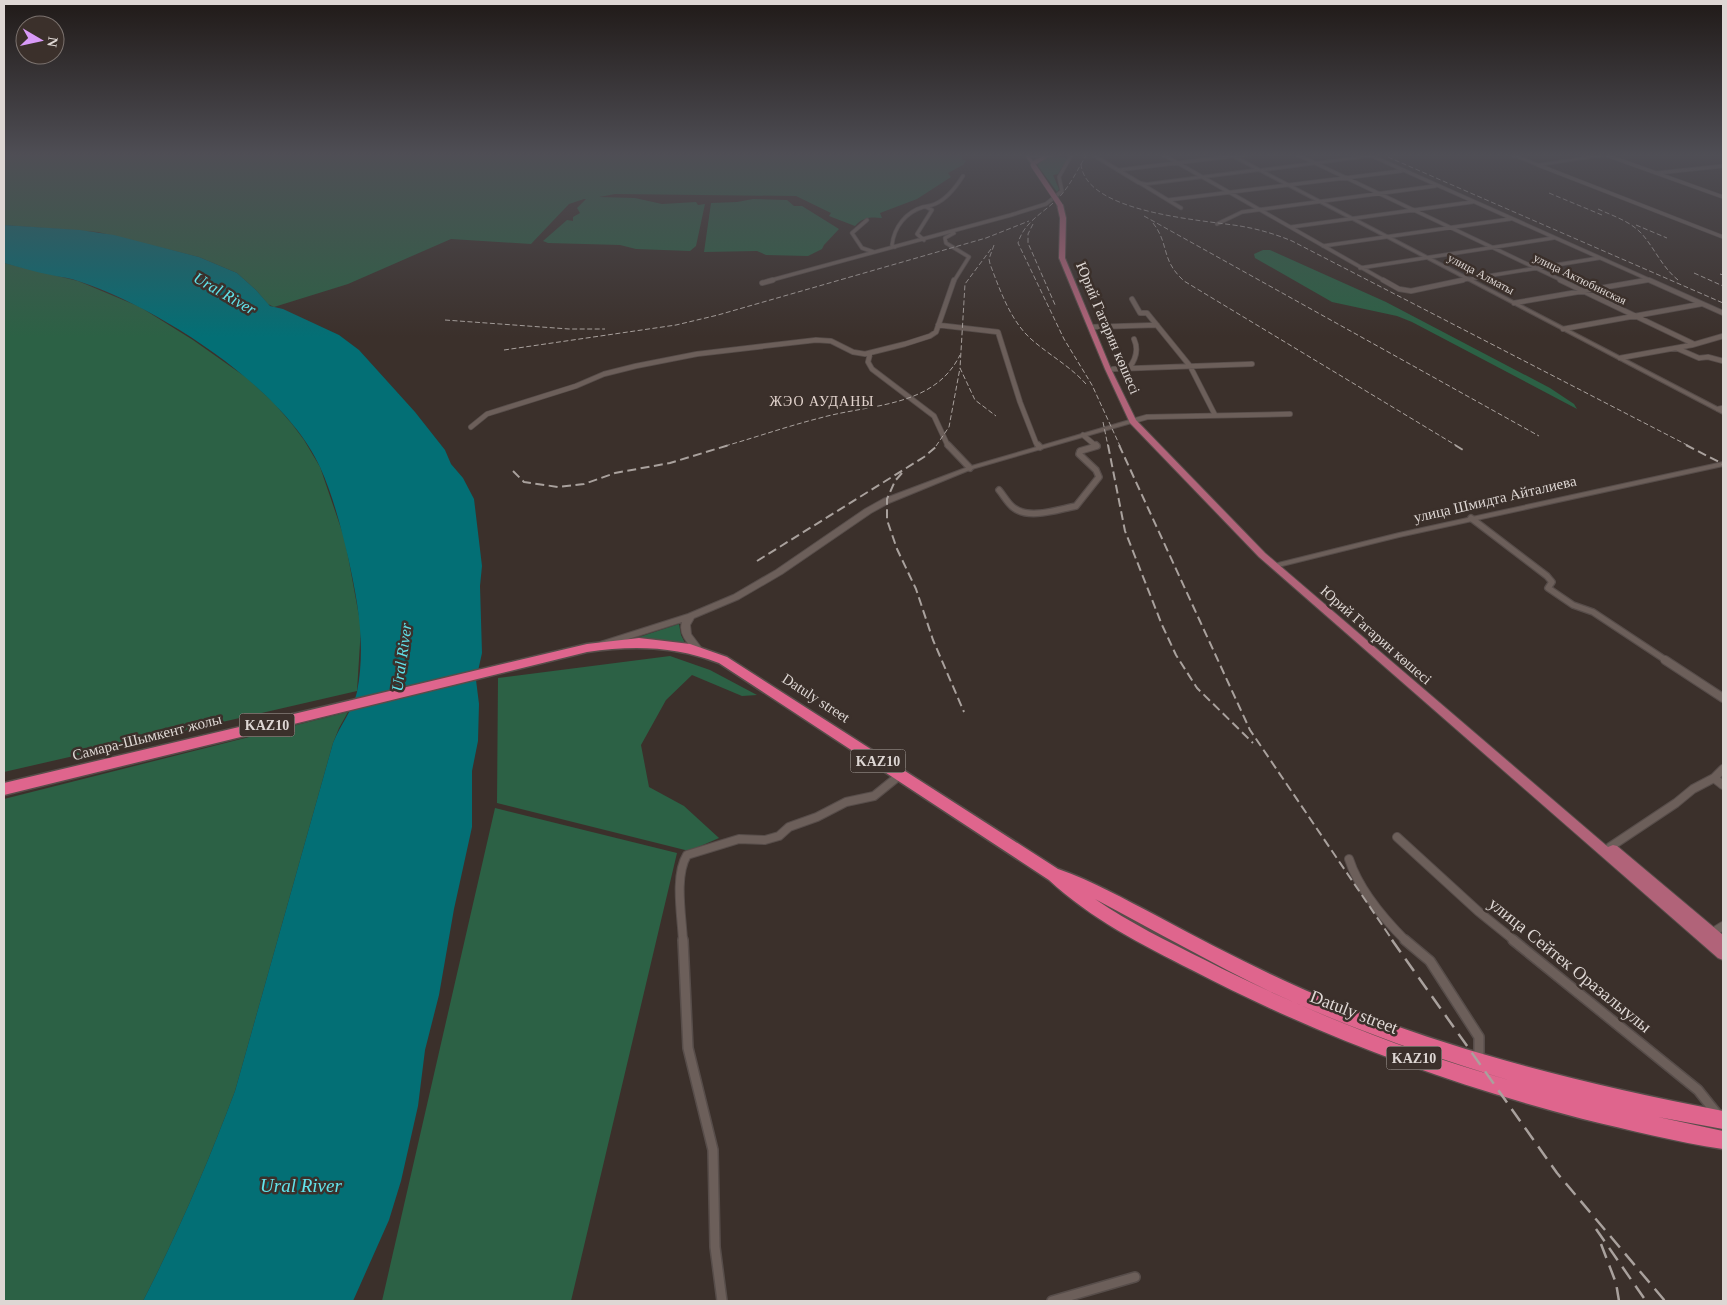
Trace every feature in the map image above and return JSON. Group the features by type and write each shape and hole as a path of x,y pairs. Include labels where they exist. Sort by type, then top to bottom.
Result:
{"highway":[{"name":"Datuly street","path":"530,661 587,648 625,642 648,642 699,650 723,660 1054,875 1074,894 1213,955 1280,987 1392,1032 1479,1062 1546,1082 1658,1108 1723,1120"},
{"name":"Самара-Шымкент жолы","path":"4,789 530,661"},
{"name":"Datuly street","path":"1128,918 1157,944 1268,1001 1324,1025 1411,1058 1494,1085 1648,1126 1723,1140"}],"main road":[{"name":"Юрий Гагарин көшесі","path":"1063,215 1061,253 1136,420 1277,566 1708,935 1723,943"},
{"name":"Юрий Гагарин көшесі","path":"1093,327 1136,420"},
{"name":"Юрий Гагарин көшесі","path":"1277,566 1610,847 1708,935 1723,954"}],"street":[{"path":"895,248 892,245 892,239 900,223 909,215"},
{"path":"924,240 917,234 929,215"},
{"path":"762,283 1017,215"},
{"path":"1217,224 1236,215"},
{"path":"1269,215 1360,268 1400,289 1411,291 1468,279 1598,258"},
{"name":"улица Алматы","path":"1346,215 1722,410"},
{"path":"1291,227 1381,215"},
{"name":"улица Актюбинская","path":"1423,215 1694,344"},
{"path":"1502,215 1723,313"},
{"path":"1668,215 1723,235"},
{"path":"1323,246 1511,219"},
{"path":"867,220 862,222 852,233 862,248 876,252"},
{"path":"471,427 487,414 576,386 604,374 636,366 697,354 826,340 840,343 859,354 870,354 930,336 936,332 955,278 969,258 946,243 945,238 954,233"},
{"path":"1360,268 1554,238"},
{"path":"1514,303 1648,280"},
{"path":"1132,299 1140,313 1147,313 1171,340 1190,366 1215,415"},
{"path":"1564,328 1702,304"},
{"path":"938,325 998,332 1006,364 1022,410 1036,443 1040,447"},
{"path":"1093,327 1156,325"},
{"path":"1620,358 1694,344 1723,336"},
{"path":"1129,368 1138,352 1138,345 1134,339"},
{"path":"1675,348 1699,358 1708,357 1723,361"},
{"path":"870,354 868,362 872,369 934,416 949,448 970,468"},
{"path":"1112,369 1252,364"},
{"path":"587,648 692,616 736,596 779,572 868,511 970,468 1147,417 1290,414"},
{"path":"999,490 1016,510 1034,512 1076,506 1099,477 1096,470 1079,454 1080,451 1097,446 1083,435"},
{"name":"улица Шмидта Айталиева","path":"1277,566 1471,518 1723,464"},
{"path":"1471,518 1547,576 1552,582 1548,588 1573,604 1593,612 1723,698"},
{"path":"692,616 687,620 685,630 689,640 699,650"},
{"path":"1610,847 1676,803 1693,789 1714,778 1723,769"},
{"path":"722,1301 715,1247 713,1150 688,1048 680,882 682,863 687,855 704,848 739,839 764,840 779,836 789,827 816,817 846,802 874,796 900,775"},
{"path":"1714,778 1723,785"},
{"name":"улица Сейтек Оразалыулы","path":"1397,837 1479,912 1698,1090 1723,1120"},
{"path":"1350,858 1351,865 1366,892 1390,925 1430,961 1470,1022 1479,1037 1479,1062"},
{"path":"1708,935 1723,926"},
{"path":"1052,1301 1135,1277"}],"green space":[{"path":"4,215 559,215 531,244 451,239 348,284 274,307 268,304 237,273 199,257 98,232 4,225"},
{"path":"577,215 703,215 696,246 690,251 636,249 620,245 548,243 543,241 567,220 573,221 573,217"},
{"path":"709,215 816,215 839,229 822,249 808,256 766,255 757,251 704,252"},
{"path":"881,215 882,218 867,218 855,226 829,216"},
{"path":"1263,250 1270,250 1386,302 1550,388 1574,404 1577,409 1412,322 1397,316 1332,302 1255,258 1254,254"},
{"path":"4,263 78,281 140,307 193,340 247,378 273,402 292,424 320,467 345,540 361,627 357,691 4,772"},
{"path":"679,624 685,643 636,638"},
{"path":"670,656 710,670 757,695 742,696 692,675 666,700 641,745 649,787 684,806 719,838 689,851 497,803 498,678"},
{"path":"348,712 333,743 235,1091 192,1198 143,1301 4,1301 4,799"},
{"path":"495,808 677,853 571,1301 382,1301"}],"water":[{"name":"Ural River","path":"4,225 80,230 114,235 199,257 237,273 270,306 283,309 339,335 359,350 415,412 445,450 451,464 463,478 474,499 482,566 480,586 482,653 476,680 479,704 478,741 472,771 472,827 454,909 439,995 425,1050 418,1106 401,1181 389,1220 353,1301 143,1301 192,1198 235,1091 333,743 353,705 357,692 361,658 358,607 348,557 333,500 320,467 303,438 279,409 250,381 217,355 147,311 74,280 4,263"}],"railway":[{"path":"1039,215 1026,228 1018,243 1064,339 1092,385 1120,446"},
{"path":"1165,215 1240,226 1292,241 1689,446"},
{"path":"1521,215 1723,303"},
{"path":"1612,215 1637,229 1667,269 1678,280"},
{"path":"1144,216 1539,436"},
{"path":"504,350 676,325 718,315 986,238 1029,221"},
{"path":"1153,223 1162,238 1171,266 1184,281 1457,446"},
{"path":"1033,224 1028,234 1028,243 1056,307"},
{"path":"1636,225 1667,238"},
{"path":"994,245 989,259 990,264 1011,314 1031,339 1086,384"},
{"path":"960,368 965,284 991,249"},
{"path":"1694,273 1723,286"},
{"path":"445,320 569,329 605,329"},
{"path":"725,446 808,421 879,406 917,395 934,385 949,372 960,355"},
{"path":"936,446 949,427 960,368"},
{"path":"960,368 975,400 996,416"},
{"path":"1103,422 1108,446"},
{"path":"513,471 524,482 558,487 584,484 615,473 670,463 729,445"},
{"path":"757,561 924,457 938,445"},
{"path":"1108,445 1125,531 1162,625 1176,655 1197,688 1253,743"},
{"path":"1119,445 1250,730 1393,941"},
{"path":"1455,445 1463,450"},
{"path":"1686,445 1723,464"},
{"path":"902,473 895,481 887,499 887,520 897,549 916,589 933,640 964,712"},
{"path":"1392,940 1557,1173 1665,1301"},
{"path":"1596,1229 1646,1301"},
{"path":"1601,1244 1616,1283 1619,1301"}],"district":[{"name":"ЖЭО АУДАНЫ","path":"822,401"}]}
